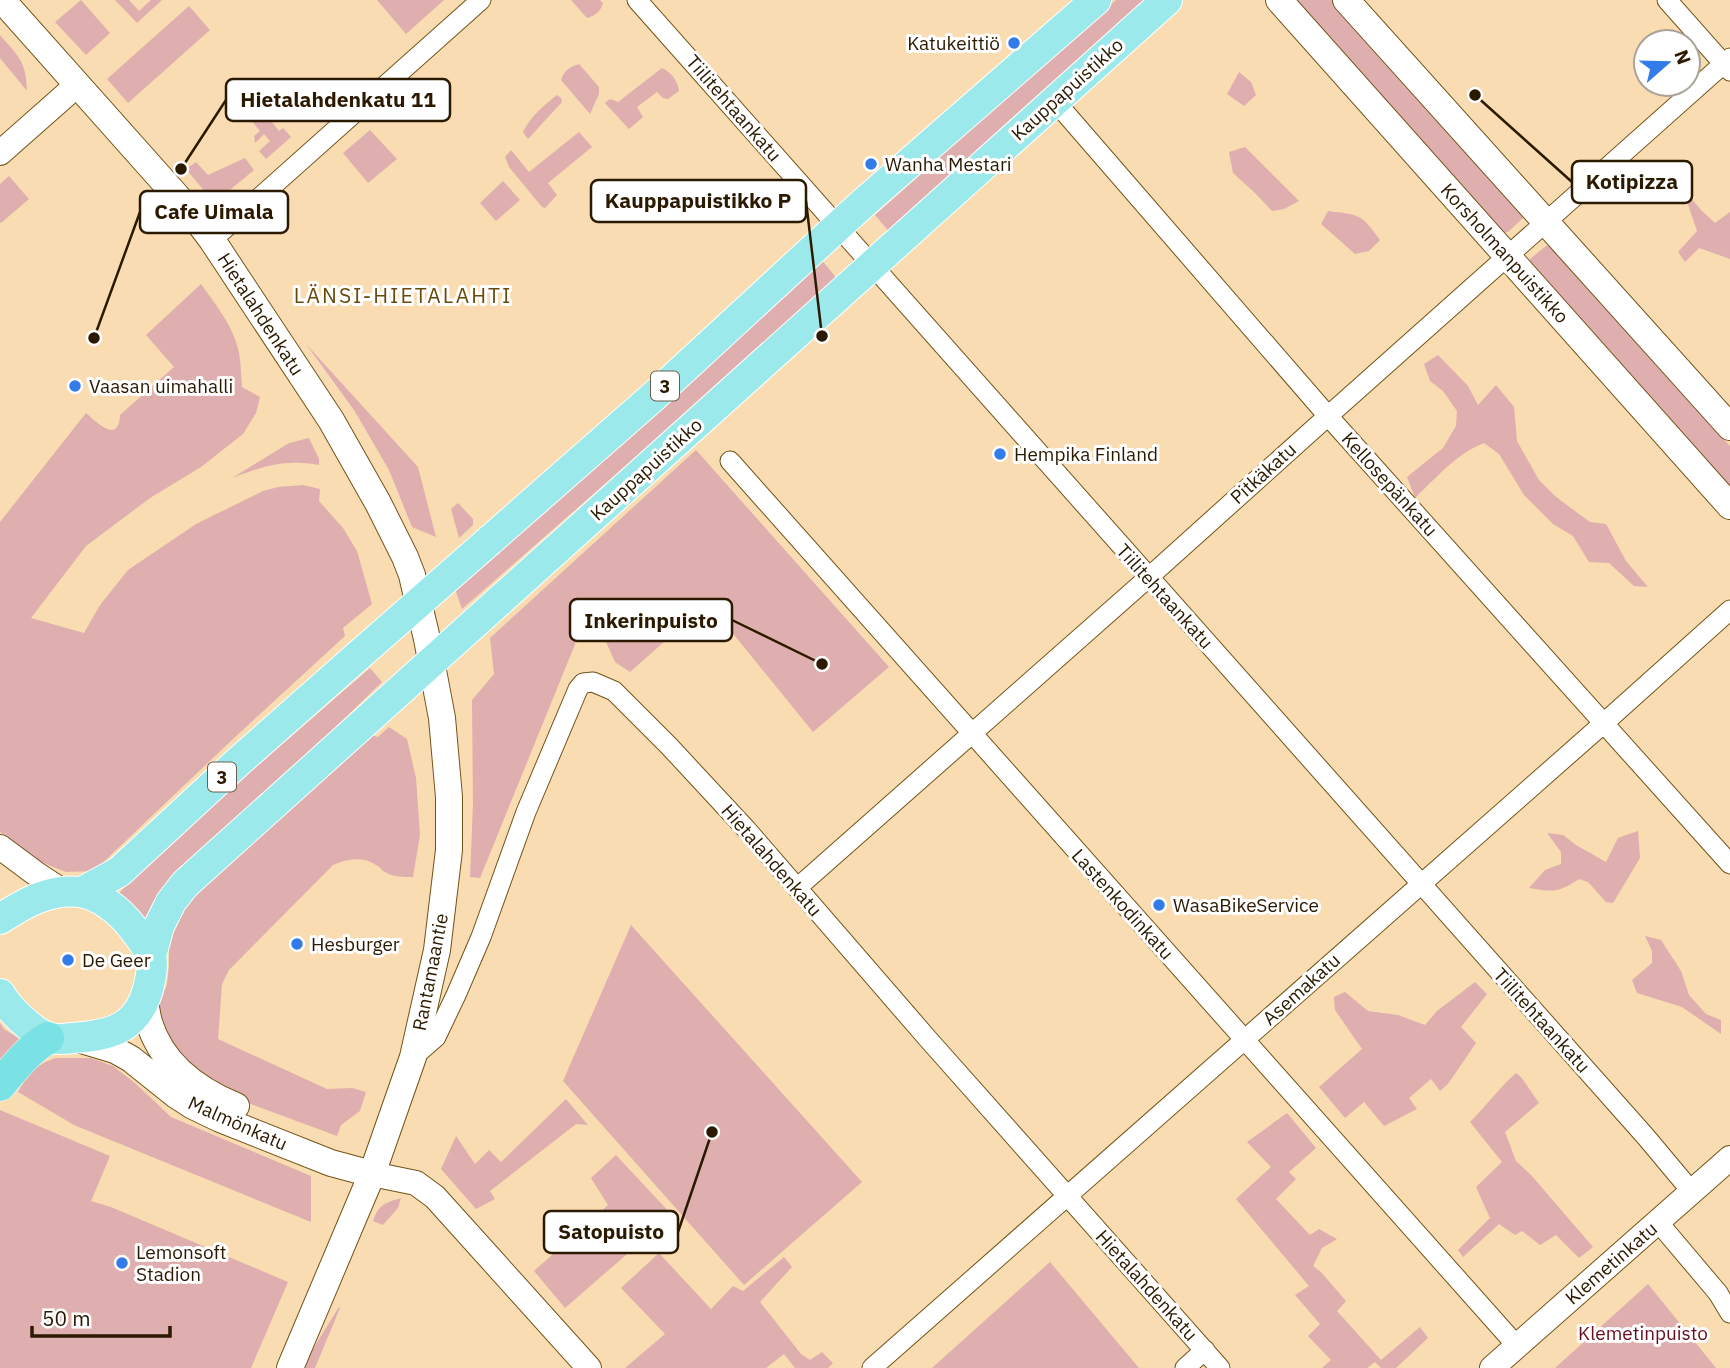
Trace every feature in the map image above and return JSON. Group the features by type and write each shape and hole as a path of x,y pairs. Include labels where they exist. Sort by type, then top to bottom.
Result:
{"highway":[{"path":"0,1085 50,1043"}],"main road":[{"name":"Hietalahdenkatu","path":"2,0 190,211 212,240 331,420 405,557"},
{"name":"3","path":"0,919 37,898 73,892 119,872 239,761 645,405 838,227 1096,0"},
{"name":"Kauppapuistikko","path":"145,1000 151,977 151,956 159,926 171,902 185,884 1167,0"},
{"name":"Korsholmanpuistikko","path":"1279,0 1730,506"},
{"path":"1346,0 1730,427"},
{"name":"Rantamaantie","path":"290,1368 372,1174 413,1057 437,950 449,850 449,797 442,718 430,652 412,575 405,557"},
{"path":"73,892 105,902 124,916 151,956"},
{"path":"0,994 23,1020 50,1043 109,1033 123,1027 135,1017 145,1000"},
{"name":"Malmönkatu","path":"145,1000 149,1022 161,1047 189,1080 227,1102 336,1147 372,1174"},
{"name":"Malmönkatu","path":"50,1043 115,1050 193,1106 331,1163 372,1174"}],"street":[{"path":"212,240 481,0"},
{"name":"Tiilitehtaankatu","path":"637,0 1692,1192"},
{"path":"1667,0 1728,65"},
{"name":"Pitkäkatu","path":"797,888 1507,256 1728,65"},
{"path":"0,153 77,85"},
{"name":"Kellosepänkatu","path":"1054,100 1328,416 1730,864"},
{"name":"Lastenkodinkatu","path":"730,461 1517,1346"},
{"name":"Asemakatu","path":"872,1368 1730,610"},
{"name":"Hietalahdenkatu","path":"413,1057 436,1037 456,996 526,812 578,689 583,683 593,682 614,691 747,830 1220,1368"},
{"path":"0,847 26,867 73,892"},
{"path":"0,901 0,911"},
{"name":"Klemetinkatu","path":"1492,1368 1730,1158"},
{"name":"Malmönkatu","path":"372,1174 416,1183 435,1197 589,1368"},
{"path":"1658,1222 1718,1293 1730,1313"},
{"path":"1185,1368 1205,1350"}],"green space":[{"path":"81,0 110,33 86,55 55,22"},
{"path":"115,0 129,0 139,11 151,0 162,0 137,23"},
{"path":"377,0 444,0 406,34"},
{"path":"571,0 600,0 603,3 597,13 587,18"},
{"path":"1116,0 1154,0 891,234 875,215"},
{"path":"1293,0 1332,0 1524,214 1523,218 1508,232 1503,233"},
{"path":"189,6 210,30 128,103 107,79"},
{"path":"0,35 20,60 27,91 0,58"},
{"path":"579,64 599,87 599,94 590,114 561,80 568,69"},
{"path":"662,68 674,77 679,91 668,99 657,92 637,107 643,117 629,129 605,103 610,99 618,102"},
{"path":"1239,72 1251,82 1256,95 1244,106 1227,94"},
{"path":"557,95 562,102 528,139 523,132 526,126"},
{"path":"260,103 275,119 272,122 279,131 283,128 291,137 266,159 259,151 270,141 264,134 255,143 254,136 260,131 251,120"},
{"path":"370,130 397,159 368,183 343,153"},
{"path":"579,132 592,147 548,183 557,195 545,208 542,207 509,167 505,157 511,150 529,172"},
{"path":"1245,147 1299,201 1284,209 1272,211 1233,173 1229,152"},
{"path":"245,158 254,170 219,199 210,198 186,169 196,162 208,175"},
{"path":"9,176 29,199 1,223 0,184"},
{"path":"503,181 520,200 496,221 480,203"},
{"path":"1682,187 1715,223 1730,212 1730,259 1699,248 1685,262 1678,252 1697,231"},
{"path":"1328,211 1358,217 1380,240 1369,251 1355,254 1321,224"},
{"path":"1550,245 1730,446 1730,489 1529,264 1530,259"},
{"path":"821,259 838,280 462,609 455,589"},
{"path":"201,284 224,317 237,343 242,387 260,397 256,413 243,434 201,467 150,498 86,546 31,618 84,633 100,605 128,570 196,524 263,491 303,485 320,489 319,501 343,528 357,551 372,604 343,628 345,636 94,871 66,872 28,857 0,832 0,522 86,413 106,429 116,429 120,415 174,367 146,335"},
{"path":"306,344 418,467 436,537 412,527 389,470 354,410"},
{"path":"1438,355 1468,386 1478,405 1496,385 1514,407 1517,441 1539,480 1556,497 1590,522 1606,524 1626,561 1648,587 1634,586 1609,563 1589,562 1573,536 1553,524 1524,495 1499,454 1484,443 1456,460 1415,498 1407,477 1443,448 1456,426 1457,411 1443,391 1430,381 1424,364"},
{"path":"309,438 319,465 275,465 232,478 289,443"},
{"path":"696,450 889,667 813,732 708,603 630,672 615,662 606,642 580,632 480,878 470,877 473,804 472,700 494,674 490,638"},
{"path":"458,503 473,519 473,525 459,538 451,509"},
{"path":"370,668 382,682 169,889 146,929 116,896 173,839"},
{"path":"389,727 407,739 416,778 420,835 413,877 391,875 371,862 360,859 333,865 229,970 222,984 218,1039 327,1089 352,1088 366,1092 360,1111 341,1125 337,1136 229,1096 179,1060 157,1012 167,984 169,948 175,924 190,889 363,733 378,737"},
{"path":"1638,831 1640,858 1613,903 1606,902 1588,882 1579,879 1555,890 1529,888 1545,870 1561,864 1561,852 1547,833 1563,835 1606,862 1618,838"},
{"path":"631,925 862,1182 744,1285 563,1081"},
{"path":"1645,936 1661,940 1681,971 1689,995 1706,1014 1721,1020 1721,1034 1682,1007 1637,993 1632,980 1652,963 1652,951"},
{"path":"1475,982 1487,994 1461,1027 1476,1043 1448,1084 1440,1091 1431,1079 1409,1098 1417,1109 1384,1126 1364,1102 1345,1118 1319,1087 1362,1049 1335,1010 1334,997 1345,992 1368,1011 1398,1015 1425,1025 1437,1011"},
{"path":"0,1023 4,1029 20,1039 0,1061"},
{"path":"56,1058 91,1058 113,1066 171,1117 311,1176 311,1222 74,1125 18,1092 33,1070"},
{"path":"1516,1073 1539,1103 1505,1132 1516,1161 1593,1247 1579,1258 1556,1235 1540,1245 1522,1231 1515,1235 1499,1224 1463,1257 1458,1250 1490,1218 1476,1187 1502,1162 1470,1122"},
{"path":"566,1099 588,1125 576,1124 490,1191 495,1199 476,1209 441,1169 456,1136 475,1164 489,1150 501,1162"},
{"name":"Lemonsoft Stadion","path":"0,1110 110,1156 91,1201 288,1282 251,1368 0,1368"},
{"path":"1287,1113 1316,1148 1289,1172 1296,1179 1276,1199 1310,1235 1319,1229 1337,1239 1322,1248 1313,1266 1346,1301 1337,1311 1381,1360 1420,1327 1428,1338 1396,1368 1381,1368 1375,1362 1367,1368 1322,1368 1331,1360 1308,1336 1320,1324 1295,1295 1309,1286 1236,1199 1271,1167 1247,1142"},
{"path":"616,1155 672,1215 565,1308 534,1271 608,1205 591,1178"},
{"path":"401,1198 398,1208 383,1225 373,1221 383,1205"},
{"path":"659,1253 711,1309 733,1286 743,1291 784,1257 792,1267 760,1302 801,1354 810,1360 822,1352 833,1363 828,1368 795,1368 784,1354 766,1368 625,1368 665,1334 621,1288"},
{"path":"1050,1262 1139,1368 932,1368"},
{"name":"Klemetinpuisto","path":"1648,1284 1716,1368 1555,1368"},
{"path":"339,1307 315,1368 301,1368"}],"place":[{"name":"Katukeittiö","path":"1014,43"},
{"name":"Kotipizza","path":"1475,95"},
{"name":"Wanha Mestari","path":"871,164"},
{"name":"Hietalahdenkatu 11","path":"181,169"},
{"name":"Kauppapuistikko P","path":"822,336"},
{"name":"Cafe Uimala","path":"94,338"},
{"name":"Vaasan uimahalli","path":"75,386"},
{"name":"Hempika Finland","path":"1000,454"},
{"name":"Inkerinpuisto","path":"822,664"},
{"name":"WasaBikeService","path":"1159,905"},
{"name":"Hesburger","path":"297,944"},
{"name":"De Geer","path":"68,960"},
{"name":"Satopuisto","path":"712,1132"},
{"name":"Lemonsoft Stadion","path":"122,1263"}],"district":[{"name":"LÄNSI-HIETALAHTI","path":"403,295"}]}
